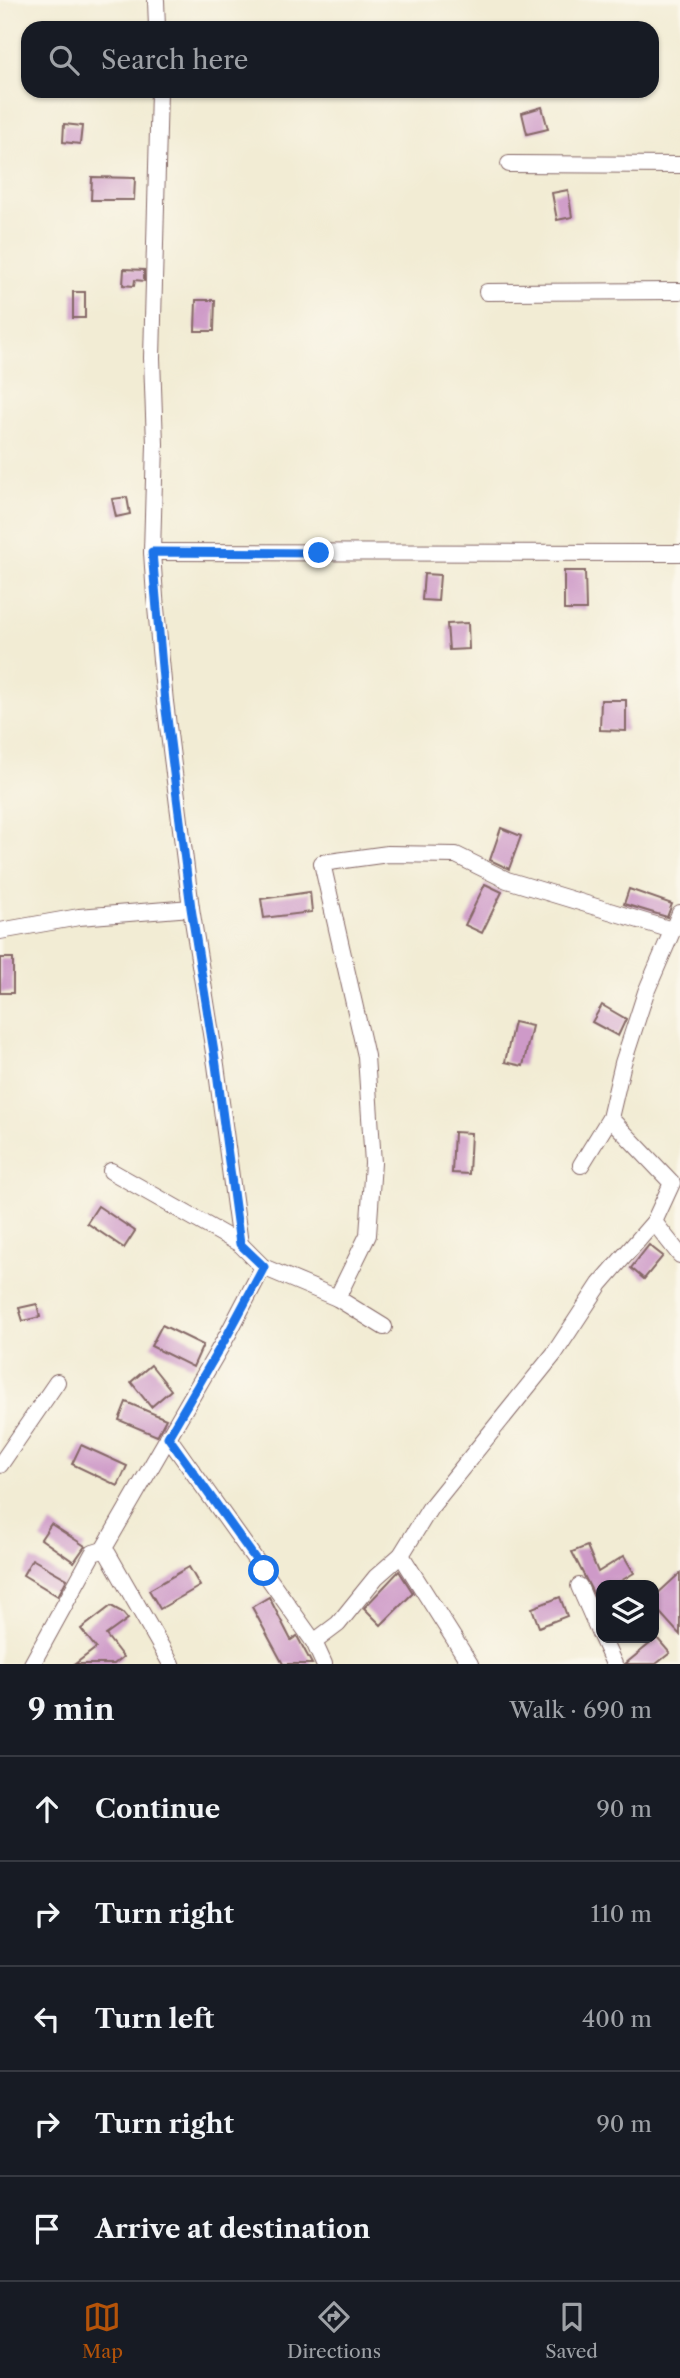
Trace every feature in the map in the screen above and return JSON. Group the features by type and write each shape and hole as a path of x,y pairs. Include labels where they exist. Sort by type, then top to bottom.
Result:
{"street":[{"path":"156,0 157,21"},
{"path":"159,98 152,358 155,444 152,552 165,702 191,908 240,1244"},
{"path":"509,164 680,165"},
{"path":"488,292 680,291"},
{"path":"152,552 680,553"},
{"path":"337,1298 368,1235 373,1163 366,1056 322,863 388,854 456,855 507,880 672,930"},
{"path":"0,931 79,917 191,908"},
{"path":"581,1165 610,1118 623,1062 646,992 680,913"},
{"path":"314,1642 338,1624 376,1577 401,1555 430,1508 554,1354 600,1284 654,1222 672,1183 610,1118"},
{"path":"111,1171 240,1244 264,1267 337,1298 384,1328"},
{"path":"654,1222 680,1255"},
{"path":"32,1664 93,1553 103,1550 264,1267"},
{"path":"0,1465 57,1382"},
{"path":"168,1437 314,1642 324,1664"},
{"path":"103,1550 108,1554 171,1664"},
{"path":"401,1555 470,1664"},
{"path":"579,1586 596,1624"},
{"path":"605,1643 614,1664"}],"building":[{"path":"542,107 548,129 527,134 522,113"},
{"path":"64,124 82,126 80,144 63,142"},
{"path":"92,177 135,178 134,200 91,200"},
{"path":"568,190 572,217 557,220 552,193"},
{"path":"124,269 144,270 144,281 135,280 134,286 123,285"},
{"path":"73,292 85,292 85,318 73,318"},
{"path":"196,300 215,300 214,331 195,331"},
{"path":"127,497 130,514 116,517 112,499"},
{"path":"564,571 585,571 586,610 564,610"},
{"path":"424,574 440,575 438,601 422,600"},
{"path":"468,623 469,649 449,650 447,624"},
{"path":"601,700 626,700 626,731 600,730"},
{"path":"501,828 521,836 509,869 490,860"},
{"path":"485,884 502,892 482,933 465,925"},
{"path":"629,889 672,904 667,917 624,904"},
{"path":"310,892 312,912 264,918 261,899"},
{"path":"0,958 13,958 13,993 0,993"},
{"path":"602,1005 626,1019 618,1036 592,1022"},
{"path":"514,1022 532,1026 523,1066 505,1062"},
{"path":"454,1132 471,1133 469,1174 452,1173"},
{"path":"98,1206 135,1231 124,1248 87,1223"},
{"path":"649,1245 663,1256 644,1279 631,1268"},
{"path":"37,1304 40,1317 23,1321 19,1308"},
{"path":"162,1325 203,1345 193,1367 151,1346"},
{"path":"151,1365 171,1390 151,1407 131,1382"},
{"path":"126,1402 166,1419 157,1436 119,1420"},
{"path":"81,1445 127,1466 118,1486 72,1464"},
{"path":"51,1524 85,1546 74,1562 41,1539"},
{"path":"587,1546 598,1572 624,1556 634,1573 622,1580 596,1580 595,1597 572,1552"},
{"path":"32,1559 67,1579 58,1596 23,1575"},
{"path":"189,1567 200,1586 160,1609 149,1590"},
{"path":"399,1571 413,1593 381,1625 364,1608"},
{"path":"680,1573 680,1635 659,1612 659,1592"},
{"path":"269,1597 291,1640 297,1636 312,1664 283,1664 252,1607"},
{"path":"560,1597 567,1616 539,1627 532,1608"},
{"path":"111,1606 128,1619 106,1635 123,1657 114,1664 75,1664 96,1648 81,1629"},
{"path":"659,1640 670,1653 656,1664 625,1664 651,1643 659,1643"}],"route":[{"path":"264,1571 168,1437 264,1267 240,1244 191,908 165,702 152,552 319,553"}]}
